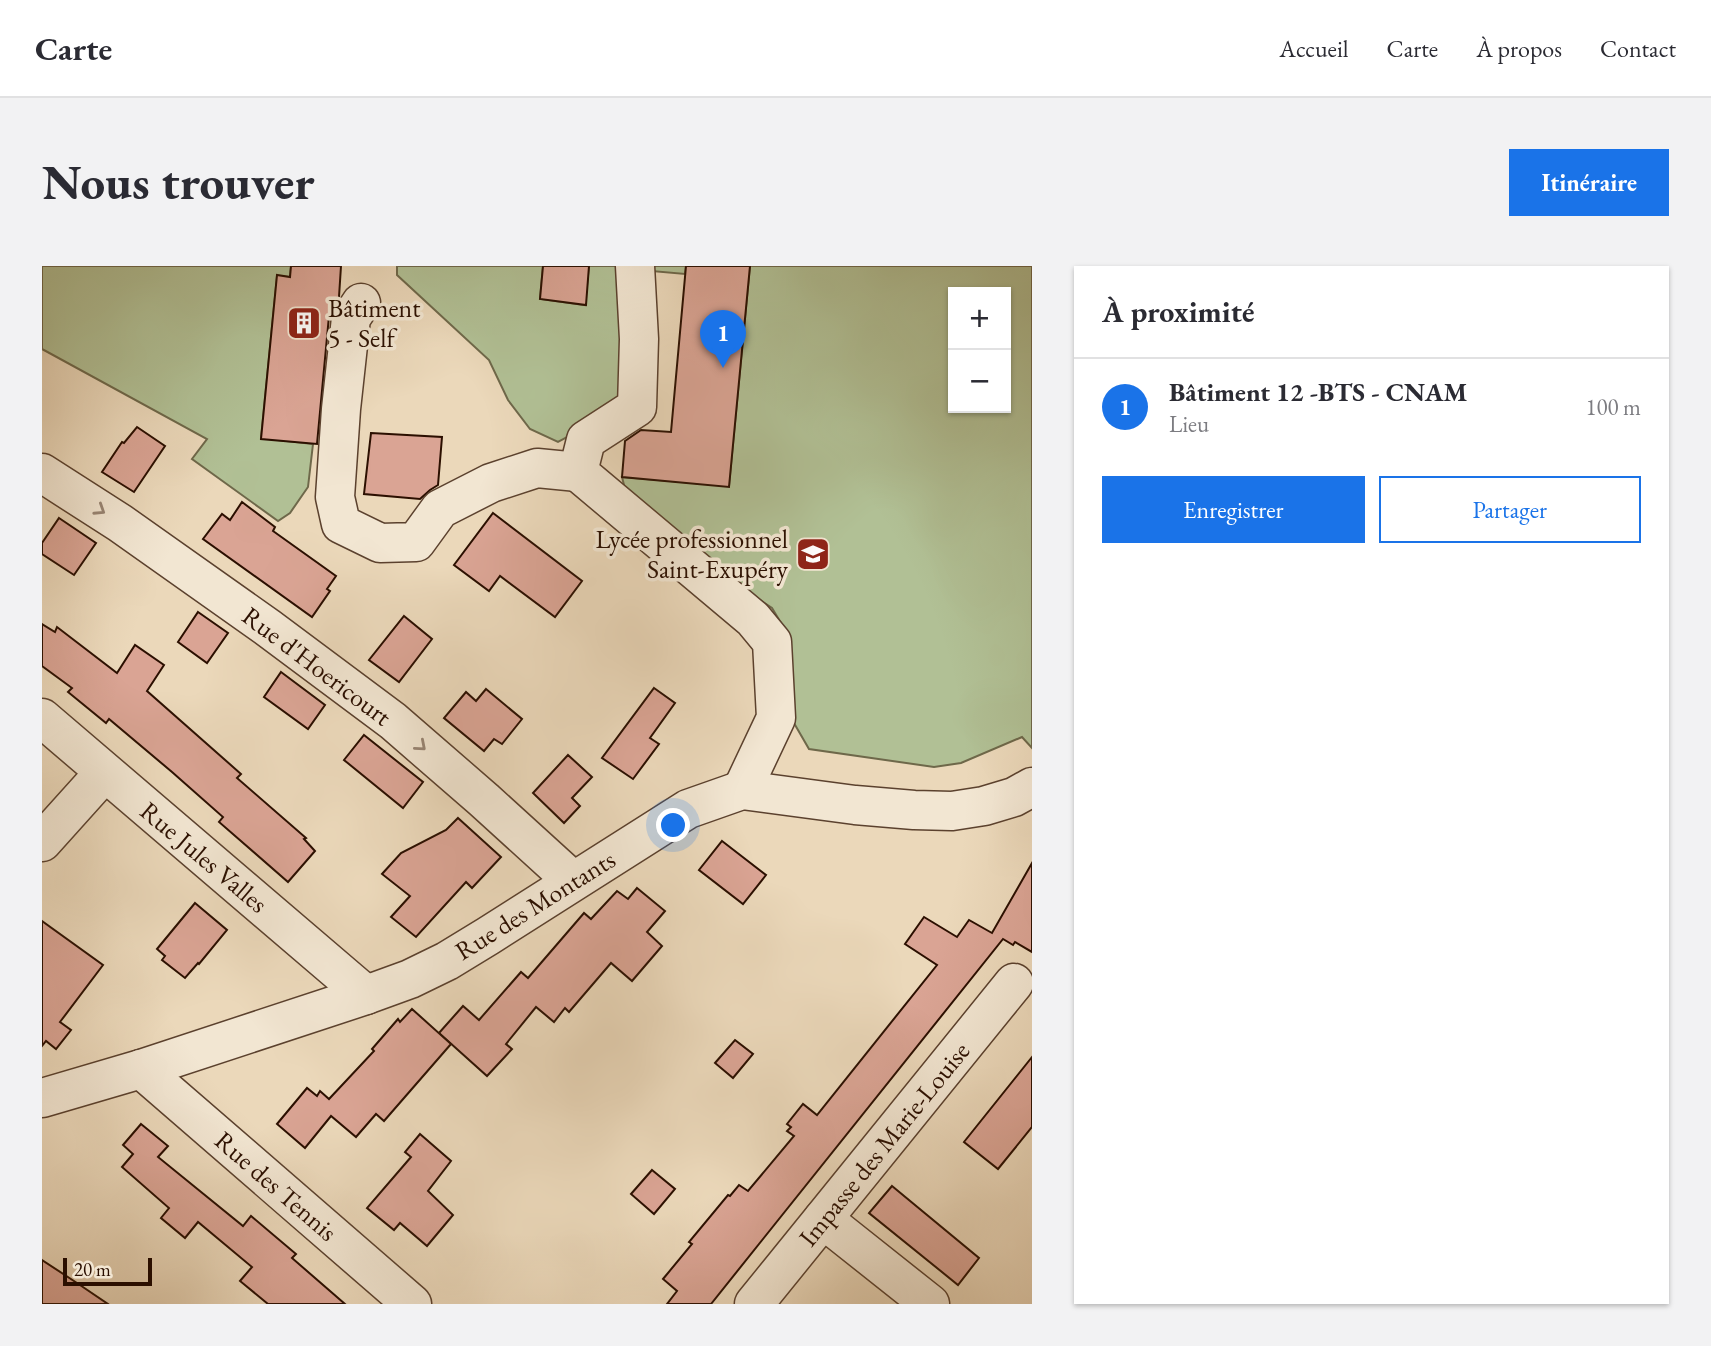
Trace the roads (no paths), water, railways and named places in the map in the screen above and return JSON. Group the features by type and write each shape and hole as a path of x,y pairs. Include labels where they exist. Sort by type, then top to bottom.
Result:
{"street":[{"path":"578,472 586,440 637,407 639,339 635,266"},
{"path":"361,303 351,318 341,409 335,497 341,524 380,543 415,542 440,509 491,483 537,468 578,472 753,619 772,642 776,718 742,790"},
{"name":"Rue d'Hoericourt","path":"42,474 120,523 267,627 393,722 573,881"},
{"name":"Rue Jules Valles","path":"42,718 366,995"},
{"path":"42,842 104,772"},
{"name":"Rue des Montants","path":"42,1098 141,1069 410,979 488,936 688,809 742,790 855,805 952,811 994,803 1032,788"},
{"name":"Impasse des Marie-Louise","path":"754,1304 1014,983"},
{"name":"Rue des Tennis","path":"141,1069 412,1304"},
{"path":"823,1219 930,1304"}],"place":[{"name":"Bâtiment 5 - Self","path":"304,323"},
{"name":"Bâtiment 12 -BTS - CNAM","path":"723,368"},
{"name":"Lycée professionnel Saint-Exupéry","path":"813,554"}]}
